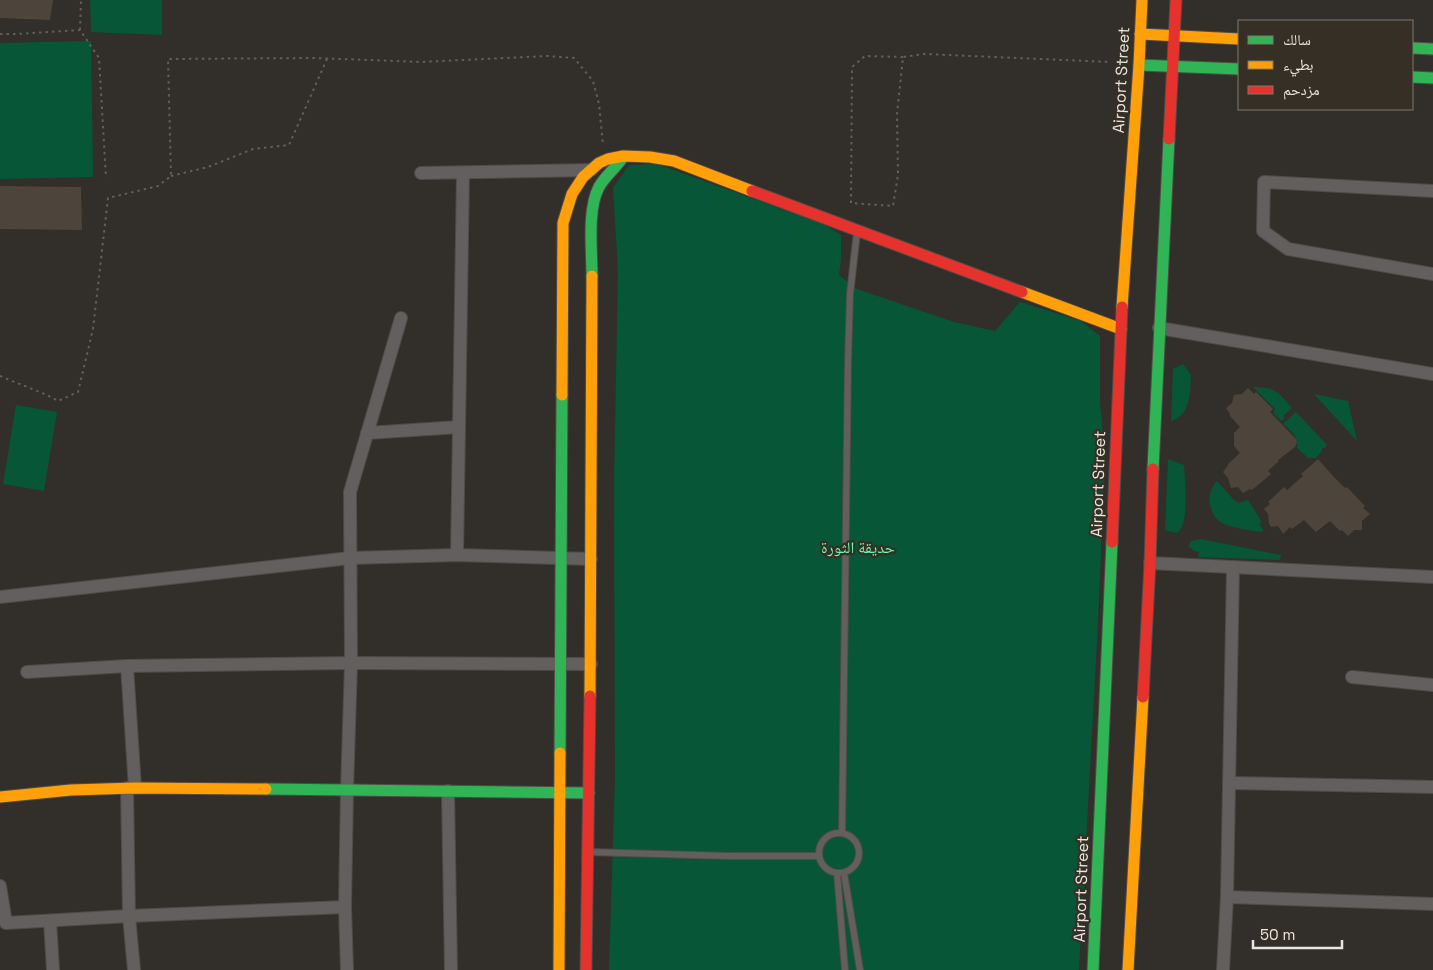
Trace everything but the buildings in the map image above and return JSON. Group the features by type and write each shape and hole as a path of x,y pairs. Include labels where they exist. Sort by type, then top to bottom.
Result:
{"street":[{"name":"Airport Street","path":"1093,970 1121,329 1142,0"},
{"path":"1128,970 1150,563 1153,450 1176,0"},
{"path":"1140,34 1238,38"},
{"path":"1413,48 1433,49"},
{"path":"1139,65 1238,69"},
{"path":"1413,77 1433,78"},
{"path":"559,970 561,558 570,278 563,223 569,199 575,188 587,174 604,161 614,158 650,156 674,161 1121,329"},
{"path":"586,970 591,664 592,215 598,189 623,157"},
{"path":"421,173 587,174"},
{"path":"457,555 463,173"},
{"path":"587,174 598,189"},
{"path":"1433,191 1264,182 1263,231 1288,249 1433,274"},
{"path":"570,278 593,278"},
{"path":"347,970 345,907 351,664 350,492 401,318"},
{"path":"1159,328 1433,374"},
{"path":"367,433 459,427"},
{"path":"0,597 350,558 457,555 591,558"},
{"path":"1150,563 1433,577"},
{"path":"1223,970 1227,897 1234,567"},
{"path":"27,672 126,666 591,664"},
{"path":"126,666 131,788 129,916 134,970"},
{"path":"1352,677 1433,685"},
{"path":"1229,783 1433,787"},
{"path":"0,797 43,792 131,788 589,793"},
{"path":"448,791 451,970"},
{"path":"0,886 6,924 129,916 345,907"},
{"path":"1227,897 1433,904"},
{"path":"50,921 53,970"}],"lane":[{"path":"842,833 848,360 850,294 857,231"},
{"path":"842,833 850,836 855,841 859,855 857,862 850,870 844,873 830,872 820,862 818,856 819,848 823,840 828,836 842,833"},
{"path":"588,852 729,856 818,856"},
{"path":"837,873 845,970"},
{"path":"844,873 860,970"}],"path":[{"path":"81,0 80,30 99,58 106,178"},
{"path":"0,34 80,30"},
{"path":"903,57 896,114 898,175 893,206 851,203 852,67 865,56 903,57 924,54 1111,62"},
{"path":"171,176 168,59 327,59 421,62 547,56 574,58 593,82 599,104 604,161"},
{"path":"0,376 47,395 58,402 78,392 93,329 108,198 158,186 171,176 208,167 253,149 289,145 327,59"}],"green space":[{"path":"90,0 162,0 162,35 91,32"},
{"path":"91,41 93,177 0,179 0,43"},
{"name":"حديقة الثورة","path":"657,164 825,225 841,235 839,275 857,289 954,322 995,331 1020,302 1081,321 1100,336 1100,403 1105,455 1098,624 1079,970 609,970 615,777 614,482 618,270 613,188 629,165"},
{"path":"1183,364 1191,375 1188,403 1182,414 1171,421 1173,369"},
{"path":"1253,387 1271,389 1283,398 1292,408 1284,415 1284,419 1281,421 1273,413 1275,409"},
{"path":"1314,394 1348,401 1357,441"},
{"path":"16,405 57,412 44,491 3,484"},
{"path":"1296,412 1327,445 1325,448 1322,448 1322,451 1316,458 1308,458 1297,448 1296,437 1283,424"},
{"path":"1168,459 1184,465 1185,514 1182,527 1177,533 1165,530"},
{"path":"1217,481 1234,500 1239,503 1248,500 1262,522 1259,524 1264,531 1235,528 1218,520 1210,504 1211,490"},
{"path":"1201,539 1281,555 1280,560 1198,557 1199,552 1194,551 1188,546 1191,541"}],"traffic: fast":[{"path":"1413,48 1433,49"},
{"path":"1139,65 1238,69"},
{"path":"1413,77 1433,78"},
{"path":"1153,469 1169,139"},
{"path":"592,276 591,230 595,196 601,183 623,157"},
{"path":"560,753 562,395"},
{"path":"1093,970 1112,542"},
{"path":"266,789 589,793"}],"traffic: slow":[{"path":"1122,307 1142,0"},
{"path":"1140,34 1238,39"},
{"path":"562,395 563,223 572,194 583,177 599,163 608,159 623,156 650,157 674,161 752,191"},
{"path":"590,696 592,276"},
{"path":"1022,292 1121,329"},
{"path":"1128,970 1143,697"},
{"path":"559,970 560,753"},
{"path":"0,797 71,790 135,788 266,789"}],"traffic: jam":[{"path":"1169,139 1176,0"},
{"path":"752,191 1022,292"},
{"path":"1112,542 1122,307"},
{"path":"1143,697 1153,469"},
{"path":"586,970 590,696"}]}
